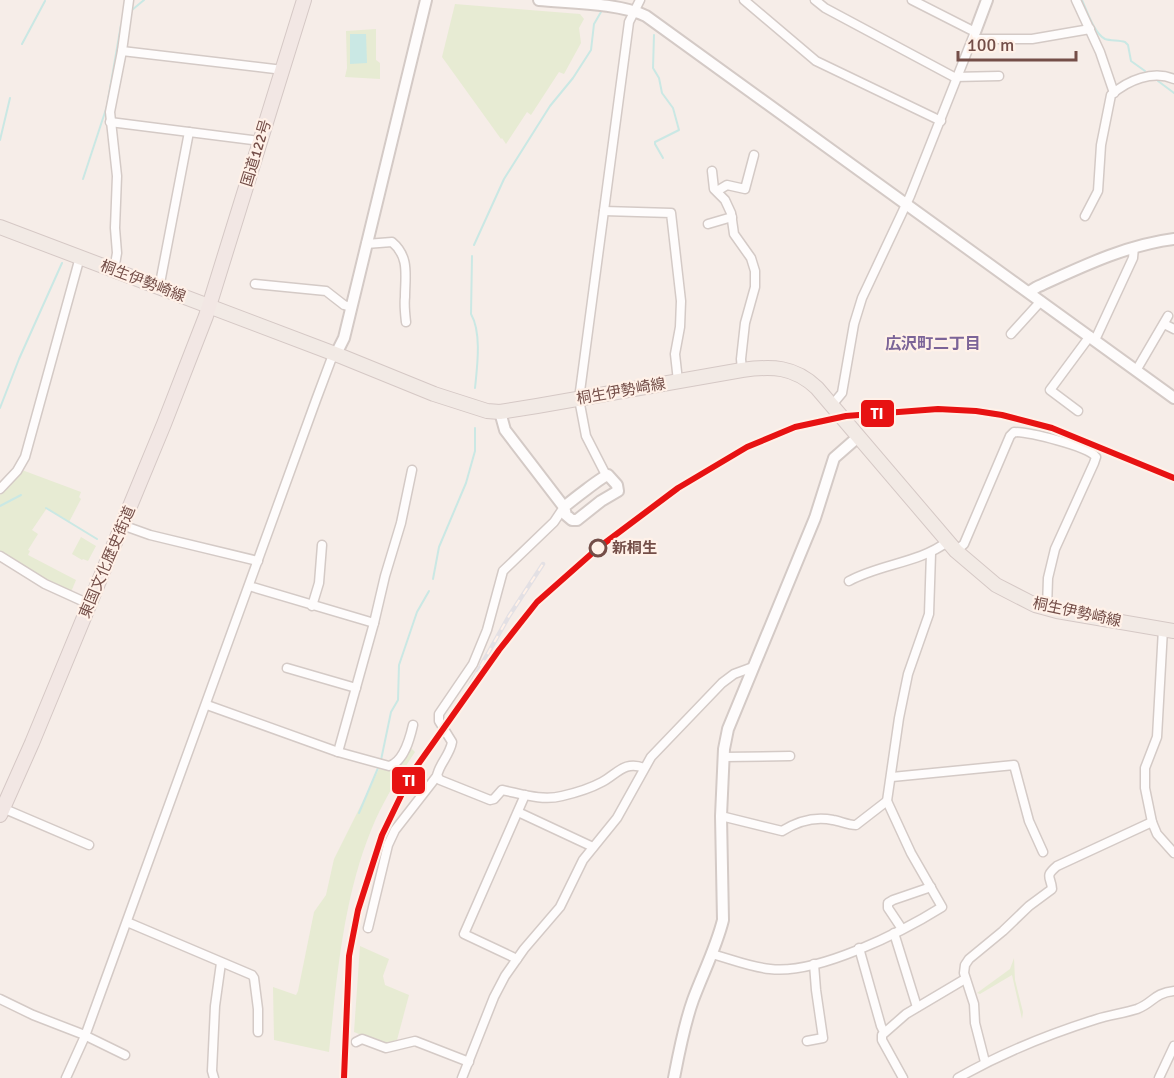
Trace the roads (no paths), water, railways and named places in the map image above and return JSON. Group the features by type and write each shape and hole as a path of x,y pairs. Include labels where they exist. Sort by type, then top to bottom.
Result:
{"highway":[{"name":"国道122号","path":"208,307 304,0"},
{"name":"東国文化歴史街道","path":"1,810 90,604 164,424 208,307"}],"main road":[{"name":"桐生伊勢崎線","path":"0,227 336,354 434,394 484,411 500,412 766,366 791,370 812,384 952,547 996,585 1022,599 1047,608 1168,630"}],"street":[{"path":"114,270 117,253 115,228 117,176 110,112 129,0"},
{"path":"66,1078 85,1036 331,360 344,338 426,0"},
{"path":"539,0 633,11 654,21 1174,398"},
{"path":"500,412 505,430 564,507 568,517 575,521 618,491 613,478 606,475 586,436 579,399 628,32 633,11 640,0"},
{"path":"744,0 816,61 941,121"},
{"path":"815,0 825,8 957,77 999,76"},
{"path":"912,0 974,35 1032,39 1090,29"},
{"path":"831,405 843,393 854,324 860,304 907,204 987,0"},
{"path":"1076,0 1090,29 1114,93"},
{"path":"122,51 283,70"},
{"path":"1085,216 1098,192 1101,145 1109,100 1114,93 1144,77 1157,74 1174,79"},
{"path":"110,122 260,141"},
{"path":"158,286 162,278 189,132"},
{"path":"717,191 727,185 745,189 754,155"},
{"path":"712,171 713,186 725,200 732,218 734,234 749,255 755,271 755,287 745,323 742,370"},
{"path":"604,211 671,213 681,301 680,327 675,354 678,381"},
{"path":"708,225 732,218"},
{"path":"1029,292 1058,277 1134,247 1174,239"},
{"path":"366,244 392,242 403,256 407,277 406,322"},
{"path":"1078,411 1050,390 1093,338 1133,258 1134,247"},
{"path":"0,489 17,471 25,457 80,257"},
{"path":"255,284 326,291 351,307"},
{"path":"1011,334 1041,301"},
{"path":"1137,369 1166,320 1174,329"},
{"path":"849,581 865,572 964,544 1010,436 1014,432 1072,446 1096,455 1055,549 1048,578 1047,608"},
{"path":"674,1078 682,1035 719,935 723,911 721,816 726,736 733,714 815,518 834,458 858,436"},
{"path":"338,752 401,523 412,470"},
{"path":"368,928 388,845 395,830 436,776 452,745 439,721 439,714 473,664 487,630 501,573 554,522 564,507 606,475"},
{"path":"122,525 150,535 258,561"},
{"path":"312,606 319,583 322,545"},
{"path":"712,954 771,970 814,964 898,931 942,907 911,853 887,801 908,674 929,614 931,552"},
{"path":"0,556 45,584 90,604"},
{"path":"249,586 374,623"},
{"path":"1168,630 1157,737 1145,768 1146,795 1152,822 1157,834 1174,853"},
{"path":"462,1078 494,997 517,959 560,907 583,860 617,818 644,768 662,743 722,683 734,674 753,667"},
{"path":"287,668 356,688"},
{"path":"207,705 338,752 392,766 407,744 413,724"},
{"path":"724,757 790,756"},
{"path":"436,776 440,780 490,800 494,800 502,790 550,798 564,796 600,783 612,773 626,767 634,765 644,768"},
{"path":"892,777 1014,765 1029,821 1043,852"},
{"path":"517,959 464,934 525,795"},
{"path":"721,816 782,831 796,823 814,818 856,825 887,801"},
{"path":"1,810 89,845"},
{"path":"518,812 592,847"},
{"path":"985,1062 975,1023 974,1004 965,979 964,968 969,959 1004,931 1029,906 1052,889 1048,877 1057,866 1152,822"},
{"path":"917,1007 898,931 888,903 931,887"},
{"path":"127,922 254,978 258,1032"},
{"path":"859,948 884,1032"},
{"path":"214,1078 212,1071 215,1006 222,963"},
{"path":"807,1041 824,1038 814,964"},
{"path":"903,1078 882,1040 884,1032 906,1014 965,979"},
{"path":"958,1078 985,1062 1018,1048 1095,1020 1138,1008 1160,994 1174,991"},
{"path":"0,999 125,1056"},
{"path":"356,1042 362,1039 386,1048 415,1041 469,1062"},
{"path":"1159,1078 1174,1046"}],"water":[{"path":"350,34 366,34 367,63 350,64"}],"waterway":[{"path":"132,10 144,0"},
{"path":"1082,0 1097,32 1107,40 1125,42 1128,45 1131,61 1145,71"},
{"path":"22,44 45,1"},
{"path":"474,245 504,179 550,106 573,78 591,50 594,24 601,12"},
{"path":"83,179 107,106 121,25"},
{"path":"654,35 653,68 659,78 662,93 673,108 679,130 655,142 663,158"},
{"path":"1158,81 1174,93"},
{"path":"0,140 10,98"},
{"path":"472,256 471,314 477,331 478,351 475,388"},
{"path":"0,408 62,263"},
{"path":"433,579 439,547 466,483 475,451 475,428"},
{"path":"0,506 21,495"},
{"path":"46,508 97,539"},
{"path":"381,760 391,712 398,700 399,665 417,612 429,591"},
{"path":"359,813 378,768"}],"railway":[{"path":"460,703 509,616 543,564"}],"place":[{"name":"新桐生","path":"598,548"}],"district":[{"name":"広沢町二丁目","path":"933,344"}]}
